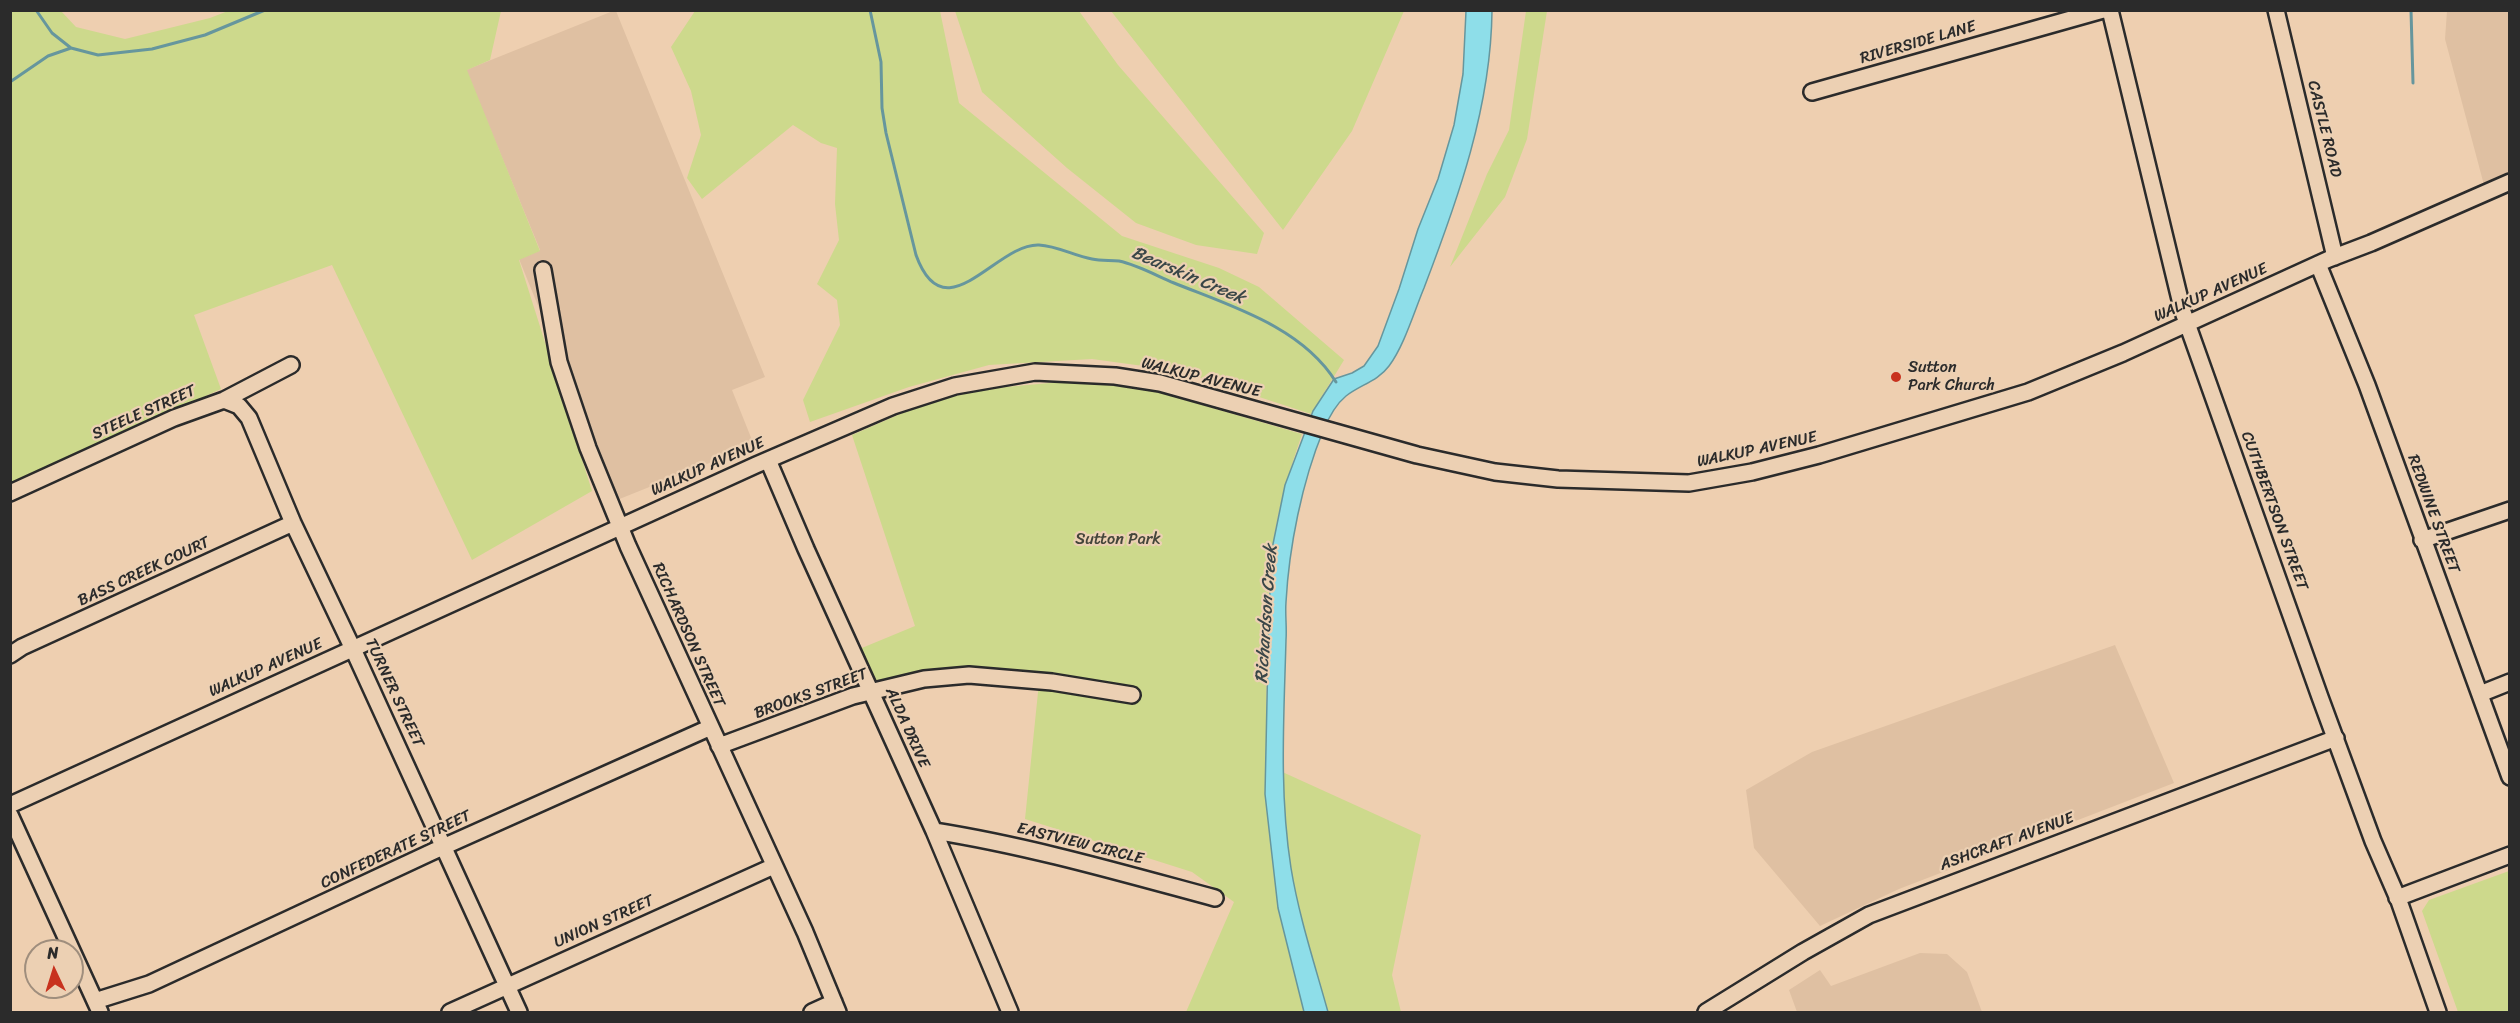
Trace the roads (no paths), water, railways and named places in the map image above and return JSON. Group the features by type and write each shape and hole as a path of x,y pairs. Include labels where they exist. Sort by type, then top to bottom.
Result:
{"street":[{"name":"RIVERSIDE LANE","path":"1812,92 2103,10"},
{"name":"CUTHBERTSON STREET","path":"2109,10 2187,322 2373,842 2397,898 2438,1012"},
{"name":"CASTLE ROAD","path":"2276,10 2335,257"},
{"path":"2335,257 2510,182"},
{"name":"WALKUP AVENUE","path":"10,805 768,460 893,406 944,389 1035,372 1115,376 1160,383 1356,438 1447,462 1496,472 1558,479 1689,483 1752,472 1980,408 2065,378 2335,257"},
{"name":"REDWINE STREET","path":"2318,264 2367,385 2510,777"},
{"name":"RICHARDSON STREET","path":"543,270 559,362 588,448 719,746 805,932 836,1007"},
{"name":"STEELE STREET","path":"10,493 174,418 224,400 291,365"},
{"name":"TURNER STREET","path":"224,400 239,406 249,418 293,523 519,1012"},
{"name":"ALDA DRIVE","path":"768,460 934,831 1010,1012"},
{"path":"2422,540 2510,510"},
{"name":"BASS CREEK COURT","path":"10,655 22,647 293,523"},
{"name":"BROOKS STREET","path":"719,746 870,690 924,679 969,675 1052,682 1132,695"},
{"path":"2480,694 2510,681"},
{"name":"CONFEDERATE STREET","path":"98,1007 443,847 711,728"},
{"name":"ASHCRAFT AVENUE","path":"1706,1012 1869,915 2336,738"},
{"path":"10,816 98,1007"},
{"name":"EASTVIEW CIRCLE","path":"934,831 984,839 1069,858 1215,898"},
{"path":"2397,898 2510,855"},
{"name":"UNION STREET","path":"450,1012 774,866"},
{"path":"812,1012 836,1007"}],"water":[{"path":"1466,11 1492,11 1490,47 1479,117 1449,221 1404,339 1394,358 1385,371 1342,400 1327,422 1309,472 1293,537 1286,607 1283,754 1287,840 1298,905 1328,1012 1304,1012 1278,908 1265,794 1269,607 1273,544 1285,485 1313,411 1334,379 1364,366 1378,346 1399,289 1418,229 1438,179 1454,125 1463,74"}],"waterway":[{"name":"Bearskin Creek","path":"36,10 52,33 71,48 98,55 152,49 205,35 265,10"},
{"name":"Bearskin Creek","path":"870,10 881,62 882,108 886,133 916,255 928,277 941,287 956,286 972,279 1023,248 1039,245 1092,259 1119,261 1264,320 1304,347 1322,363 1336,382"},
{"path":"2411,10 2413,83"},
{"path":"10,82 48,56 71,48"}],"place":[{"name":"Sutton Park Church","path":"1896,377"}],"park label":[{"name":"Sutton Park","path":"1118,540"}],"water label":[{"name":"Richardson Creek","path":"1267,614"}]}
